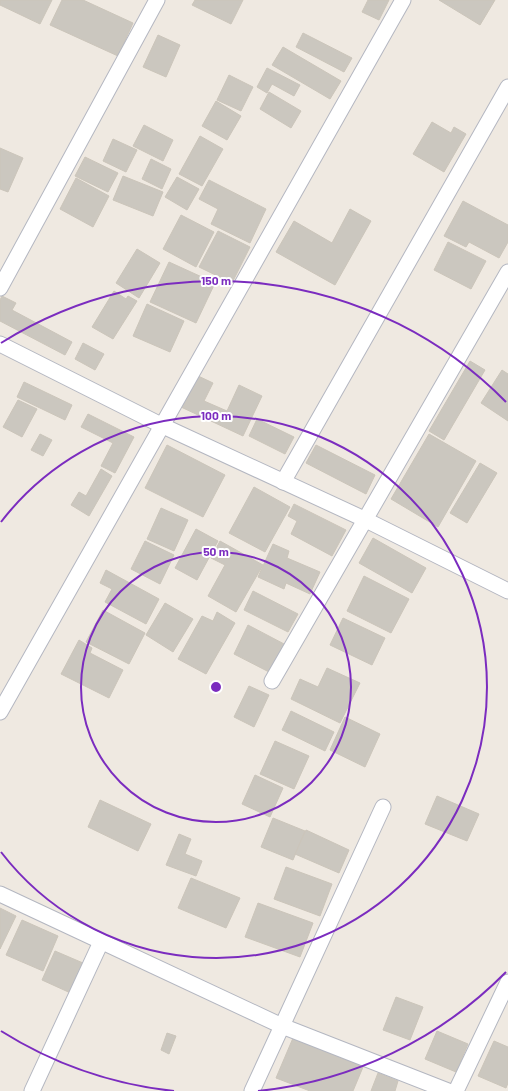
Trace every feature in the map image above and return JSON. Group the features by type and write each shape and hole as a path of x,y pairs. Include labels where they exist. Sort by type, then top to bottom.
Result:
{"street":[{"path":"0,288 157,0"},
{"path":"0,712 403,0"},
{"path":"283,482 508,87"},
{"path":"272,681 364,519 508,272"},
{"path":"0,344 163,426 364,519 508,591"},
{"path":"252,1091 384,807"},
{"path":"0,894 282,1026 448,1091"},
{"path":"32,1091 101,942"},
{"path":"456,1091 508,982"}],"building":[{"path":"0,0 52,0 40,24 0,5"},
{"path":"62,0 83,0 133,23 118,56 50,25"},
{"path":"195,0 243,0 231,24 192,5"},
{"path":"368,0 389,0 379,20 362,12"},
{"path":"439,0 495,0 480,25"},
{"path":"303,33 352,58 344,72 296,47"},
{"path":"158,35 180,45 166,77 143,67"},
{"path":"283,47 341,81 330,99 272,65"},
{"path":"267,68 300,85 294,96 272,84 267,93 257,87"},
{"path":"229,75 253,87 241,111 217,100"},
{"path":"269,92 301,111 291,128 260,109"},
{"path":"216,101 241,116 227,140 202,126"},
{"path":"432,122 451,133 454,127 466,134 444,172 413,154"},
{"path":"144,125 173,140 163,161 133,146"},
{"path":"200,136 223,149 202,186 179,174"},
{"path":"113,139 137,150 126,172 103,161"},
{"path":"0,148 23,158 8,192 0,189"},
{"path":"85,157 118,173 108,192 75,176"},
{"path":"151,159 171,169 162,189 142,179"},
{"path":"123,176 163,192 153,216 113,200"},
{"path":"177,177 199,189 187,210 165,197"},
{"path":"76,178 109,196 93,227 60,209"},
{"path":"209,180 266,209 250,243 211,224 218,209 199,199"},
{"path":"463,201 508,225 508,242 499,258 469,242 466,247 444,236"},
{"path":"350,209 371,221 335,285 276,252 294,221 332,243"},
{"path":"181,215 214,232 196,267 163,249"},
{"path":"218,231 250,247 232,283 199,267"},
{"path":"448,242 486,261 471,289 434,270"},
{"path":"137,249 160,263 139,298 116,283"},
{"path":"169,262 215,283 196,323 150,302"},
{"path":"114,291 126,299 128,296 137,301 113,339 92,327"},
{"path":"2,296 16,303 12,310 72,342 65,355 0,321 0,300"},
{"path":"147,304 184,321 170,352 133,336"},
{"path":"83,343 104,354 95,370 75,359"},
{"path":"470,361 485,370 444,440 429,431"},
{"path":"502,370 508,374 508,421 481,403"},
{"path":"196,375 213,383 204,401 227,411 239,385 262,396 243,436 181,407"},
{"path":"24,382 72,405 65,420 17,397"},
{"path":"18,400 37,409 22,437 3,427"},
{"path":"88,414 134,437 115,473 101,466 113,443 81,427"},
{"path":"257,419 294,437 285,454 249,436"},
{"path":"40,434 52,440 43,456 31,450"},
{"path":"429,434 476,461 438,527 391,499"},
{"path":"167,445 225,475 203,517 145,488"},
{"path":"316,445 375,475 366,494 306,463"},
{"path":"480,463 497,473 467,523 450,513"},
{"path":"101,469 112,476 89,516 71,505 79,492 86,496"},
{"path":"254,487 290,507 265,552 229,533"},
{"path":"294,504 346,530 332,556 291,534 297,521 288,516"},
{"path":"161,508 188,520 174,551 147,539"},
{"path":"196,529 218,541 197,580 175,568"},
{"path":"373,538 426,568 412,593 359,563"},
{"path":"145,541 174,555 160,584 131,569"},
{"path":"220,541 263,565 236,612 208,596 225,565 211,558"},
{"path":"273,544 289,551 287,558 320,572 310,594 286,583 284,589 258,577"},
{"path":"106,570 159,599 146,624 105,602 112,589 100,583"},
{"path":"364,576 409,599 391,633 347,611"},
{"path":"253,591 298,614 288,632 244,610"},
{"path":"165,603 193,619 173,652 146,635"},
{"path":"103,610 145,633 129,664 86,642"},
{"path":"217,612 235,623 206,674 178,659 202,616 213,621"},
{"path":"343,618 385,638 372,665 330,645"},
{"path":"248,625 286,645 271,673 234,654"},
{"path":"79,640 92,648 90,653 123,670 109,698 61,674"},
{"path":"327,668 360,683 340,723 291,699 300,679 318,687"},
{"path":"249,686 269,695 254,727 234,717"},
{"path":"291,711 334,732 325,751 282,730"},
{"path":"345,717 380,734 365,767 330,750"},
{"path":"275,741 309,756 294,789 260,774"},
{"path":"255,775 283,788 270,817 242,804"},
{"path":"437,796 479,814 467,841 425,824"},
{"path":"100,800 151,824 138,851 88,827"},
{"path":"273,818 305,831 293,860 261,847"},
{"path":"306,830 349,850 339,873 295,854"},
{"path":"179,834 191,839 185,854 202,861 196,876 166,865"},
{"path":"286,867 332,884 320,916 274,899"},
{"path":"191,878 240,898 226,928 178,908"},
{"path":"258,903 313,923 300,957 245,937"},
{"path":"0,908 16,916 0,949"},
{"path":"22,920 58,936 43,971 6,955"},
{"path":"55,951 83,963 75,995 42,980"},
{"path":"396,997 423,1007 410,1040 383,1030"},
{"path":"437,1031 468,1044 456,1072 425,1059"},
{"path":"167,1033 176,1036 169,1054 161,1050"},
{"path":"293,1038 363,1067 353,1091 310,1091 276,1078"},
{"path":"494,1041 508,1047 508,1083 506,1088 478,1076"},
{"path":"378,1073 398,1081 395,1091 371,1091"}]}
